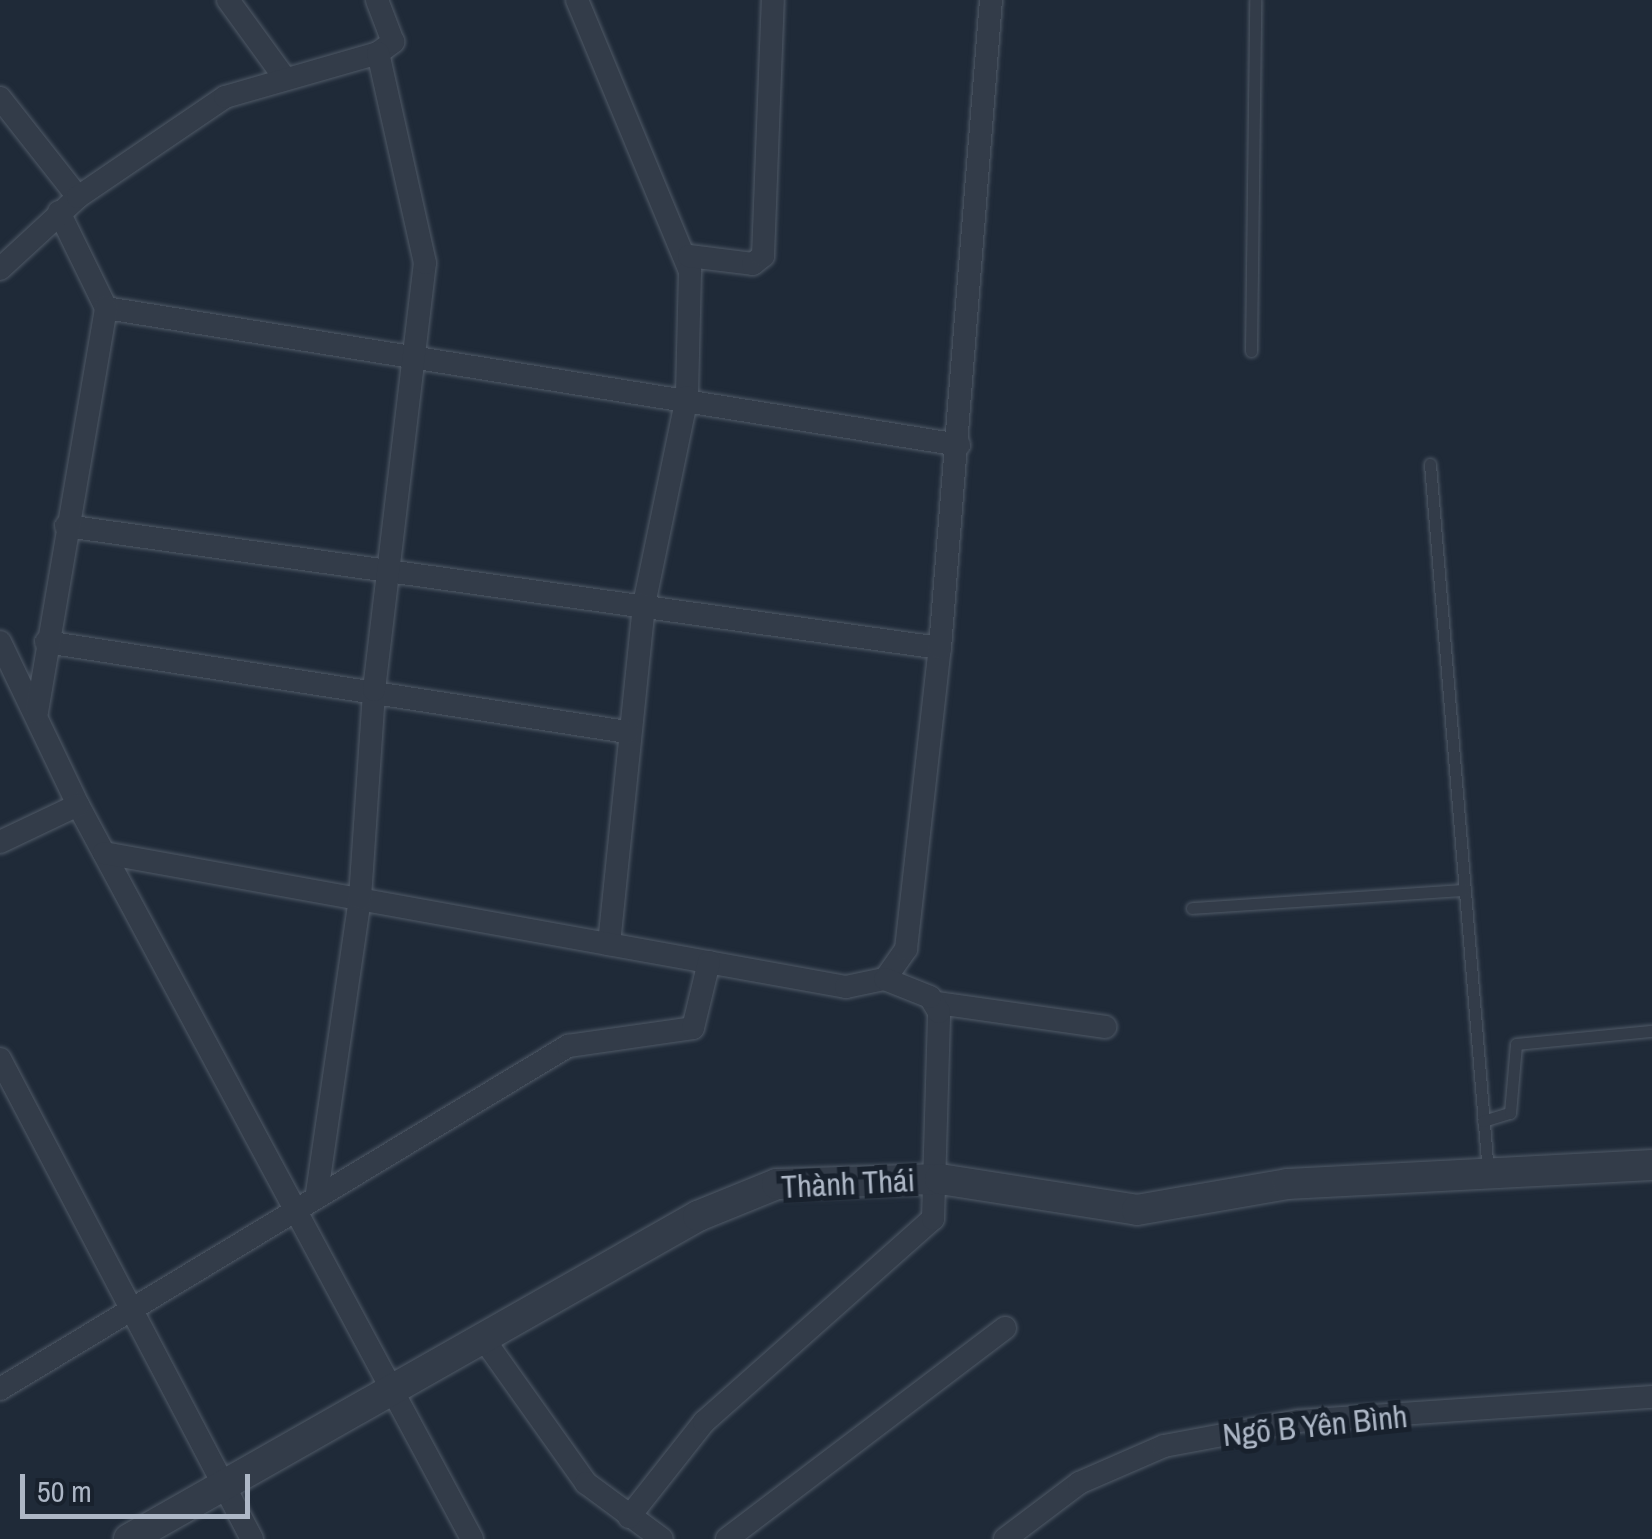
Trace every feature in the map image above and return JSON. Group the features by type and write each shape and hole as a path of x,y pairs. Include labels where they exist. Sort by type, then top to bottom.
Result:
{"street":[{"path":"228,0 284,77"},
{"path":"0,269 78,197 226,97 284,77 378,53 393,42 377,0"},
{"path":"577,0 689,256 687,396 644,605 627,732 610,944"},
{"path":"689,256 753,264 762,256 773,0"},
{"path":"884,980 906,949 940,648 959,445 990,0"},
{"path":"317,1193 360,898 374,690 393,577 425,263 378,53"},
{"path":"0,98 78,197"},
{"path":"37,712 106,308 59,212"},
{"path":"106,308 414,360 687,396 959,445"},
{"path":"66,526 393,577 644,605 940,648"},
{"path":"0,642 37,712 78,805 395,1386 472,1539"},
{"path":"46,642 627,732"},
{"path":"0,842 78,805"},
{"path":"104,853 846,987 884,980 936,1003 1105,1027"},
{"path":"0,1389 294,1206 568,1046 694,1028 708,962"},
{"path":"629,1516 716,1410 926,1232 940,1179 936,1003"},
{"path":"0,1059 252,1539"},
{"name":"Thành Thái","path":"129,1539 698,1216 777,1184 940,1179 1137,1210 1288,1184 1652,1165"},
{"path":"727,1539 1004,1328"},
{"path":"484,1338 586,1483 662,1539"},
{"name":"Ngõ B Yên Bình","path":"1004,1539 1079,1483 1164,1446 1298,1421 1652,1397"}],"lane":[{"path":"1250,350 1255,0"},
{"path":"1430,464 1488,1173"},
{"path":"1192,908 1464,890"},
{"path":"1483,1121 1508,1117 1516,1044 1652,1031"}]}
